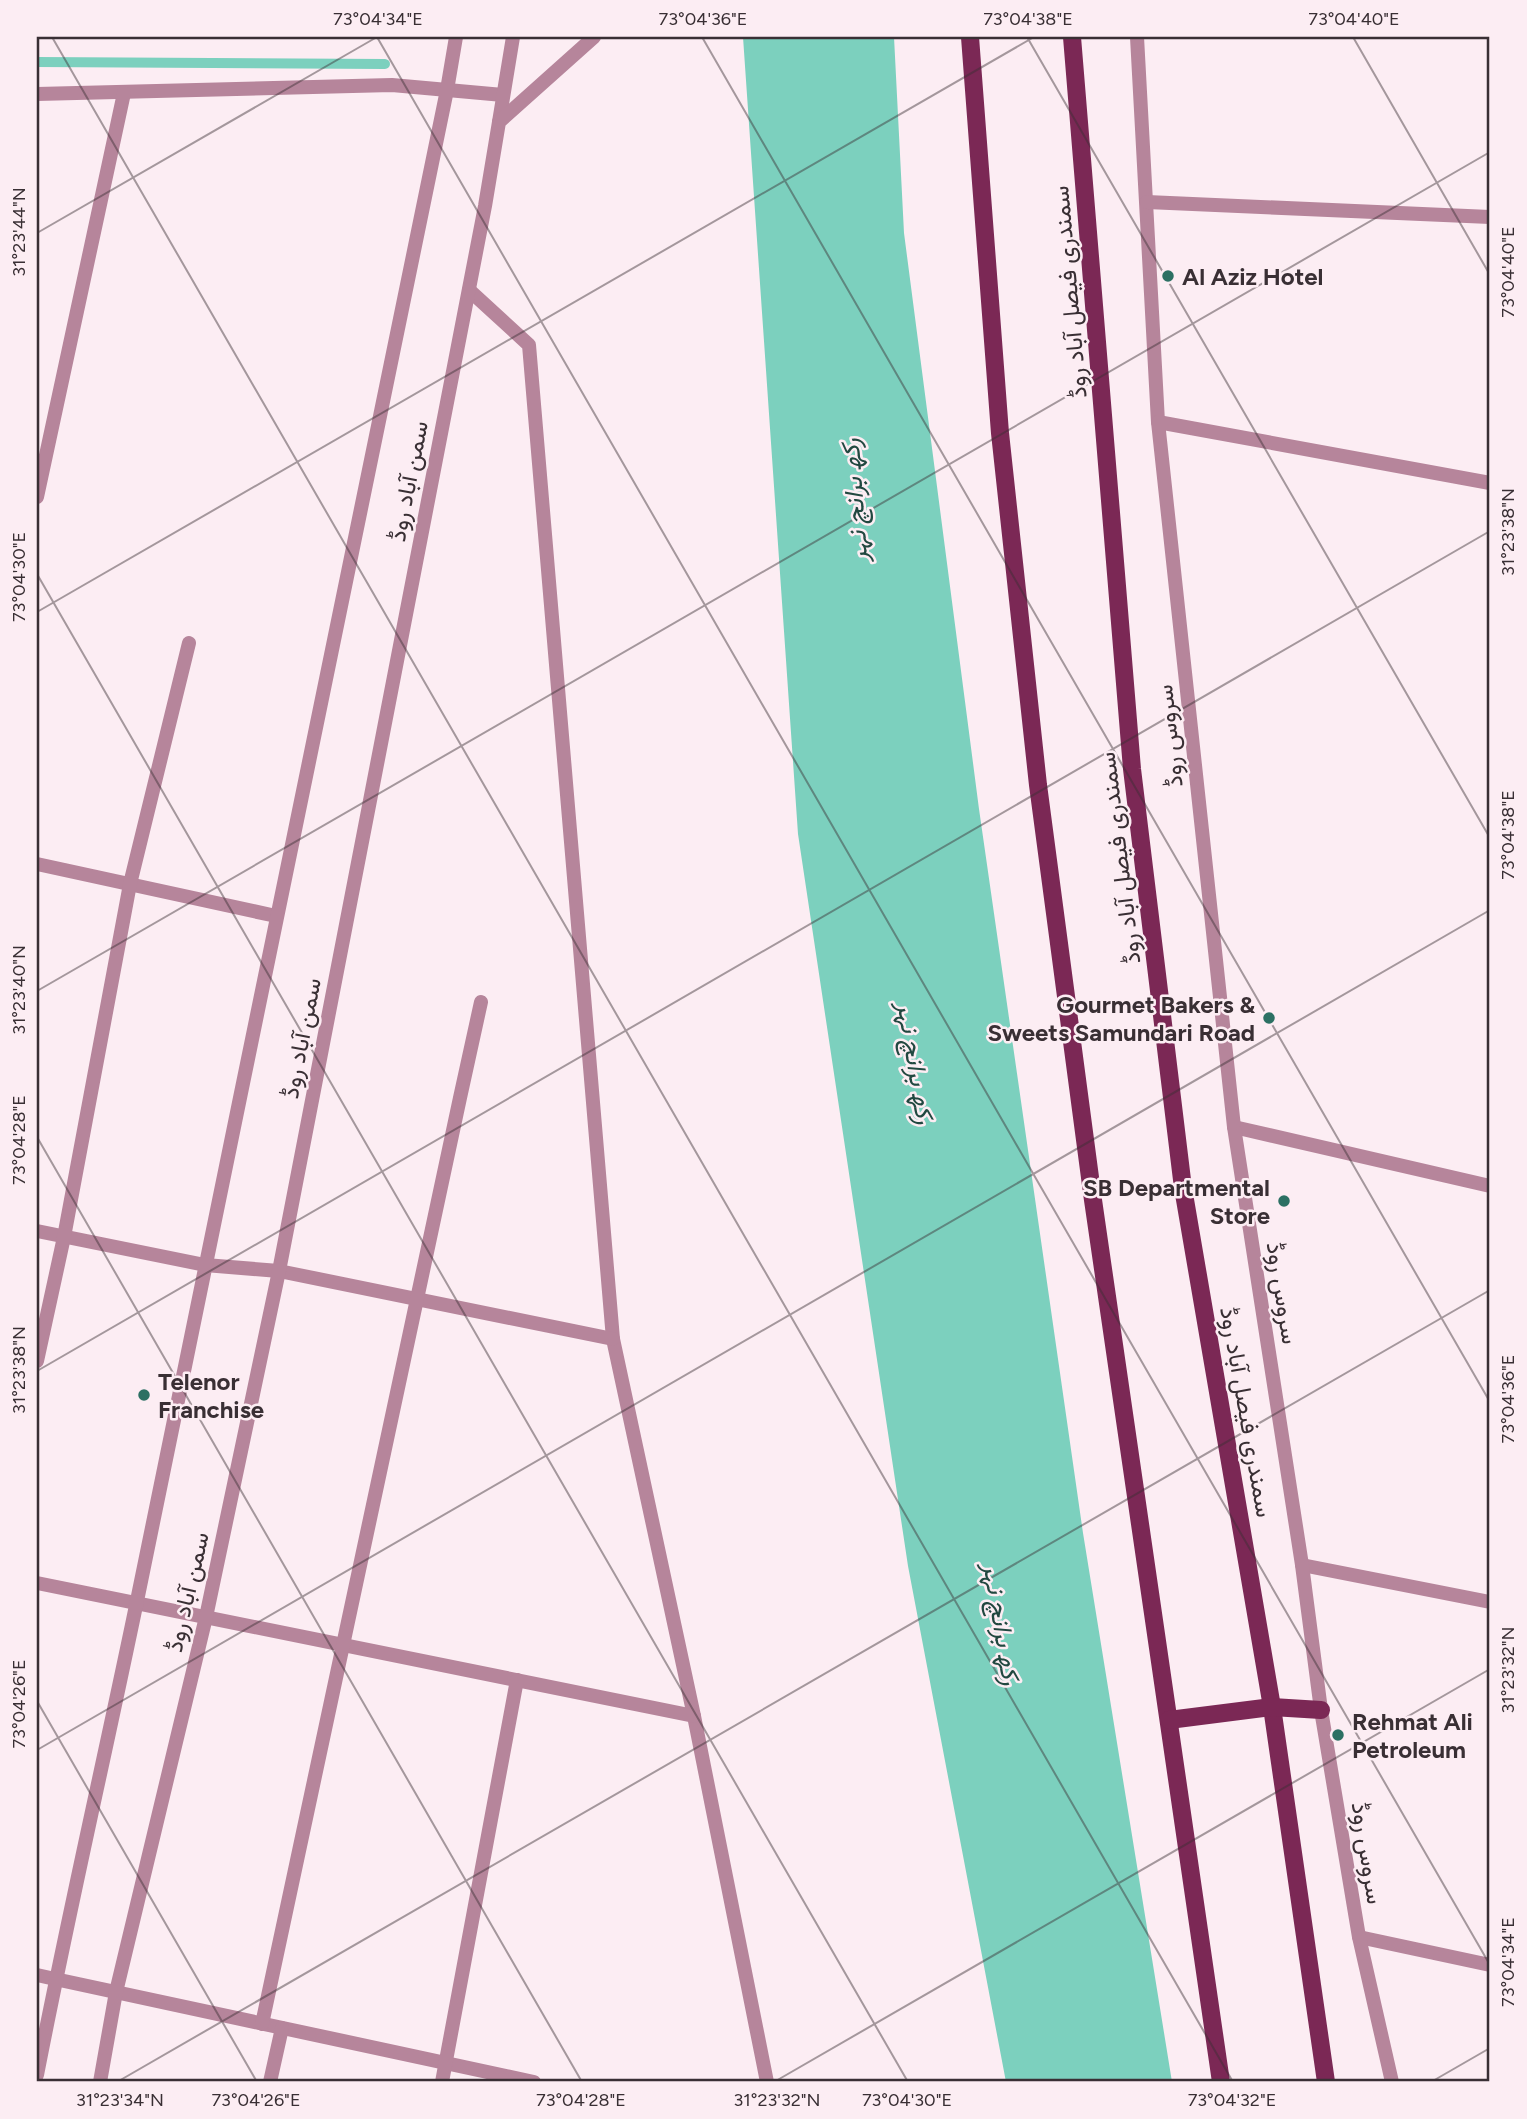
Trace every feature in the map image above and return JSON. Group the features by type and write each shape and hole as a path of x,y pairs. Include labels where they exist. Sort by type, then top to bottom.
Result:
{"main road":[{"path":"970,37 1000,433 1038,785 1093,1200 1221,2082"},
{"name":"سمندری فیصل آباد روڈ","path":"1072,37 1134,783 1183,1188 1272,1707 1326,2082"},
{"path":"1169,1720 1272,1707 1321,1710"}],"street":[{"name":"سمن آباد روڈ","path":"37,2075 55,1979 137,1603 456,37"},
{"name":"سمن آباد روڈ","path":"100,2082 116,1992 206,1617 279,1271 469,290 513,37"},
{"path":"499,122 594,37"},
{"name":"سروس روڈ","path":"1137,37 1158,422 1234,1127 1302,1565 1321,1710 1359,1937 1392,2082"},
{"path":"37,94 391,85 503,95"},
{"path":"37,497 124,93"},
{"path":"1147,202 1490,217"},
{"path":"469,290 529,345 612,1339 694,1716 768,2082"},
{"path":"1158,422 1490,483"},
{"path":"37,1361 64,1237 131,884 189,643"},
{"path":"37,864 276,916"},
{"path":"262,2024 415,1299 481,1002"},
{"path":"1234,1127 1490,1186"},
{"path":"37,1231 205,1265 279,1271 612,1339"},
{"path":"1302,1565 1490,1602"},
{"path":"37,1583 694,1716"},
{"path":"442,2082 517,1680"},
{"path":"1359,1937 1490,1965"},
{"path":"37,1975 534,2082"},
{"path":"270,2082 282,2028"}],"water":[{"name":"رکھ برانچ نہر","path":"743,37 894,37 904,233 979,809 1083,1533 1172,2082 1006,2082 908,1566 798,834"}],"waterway":[{"path":"37,62 385,64"}],"place":[{"name":"Al Aziz Hotel","path":"1168,276"},
{"name":"Gourmet Bakers & Sweets Samundari Road","path":"1269,1018"},
{"name":"SB Departmental Store","path":"1284,1201"},
{"name":"Telenor Franchise","path":"144,1395"},
{"name":"Rehmat Ali Petroleum","path":"1338,1735"}]}
